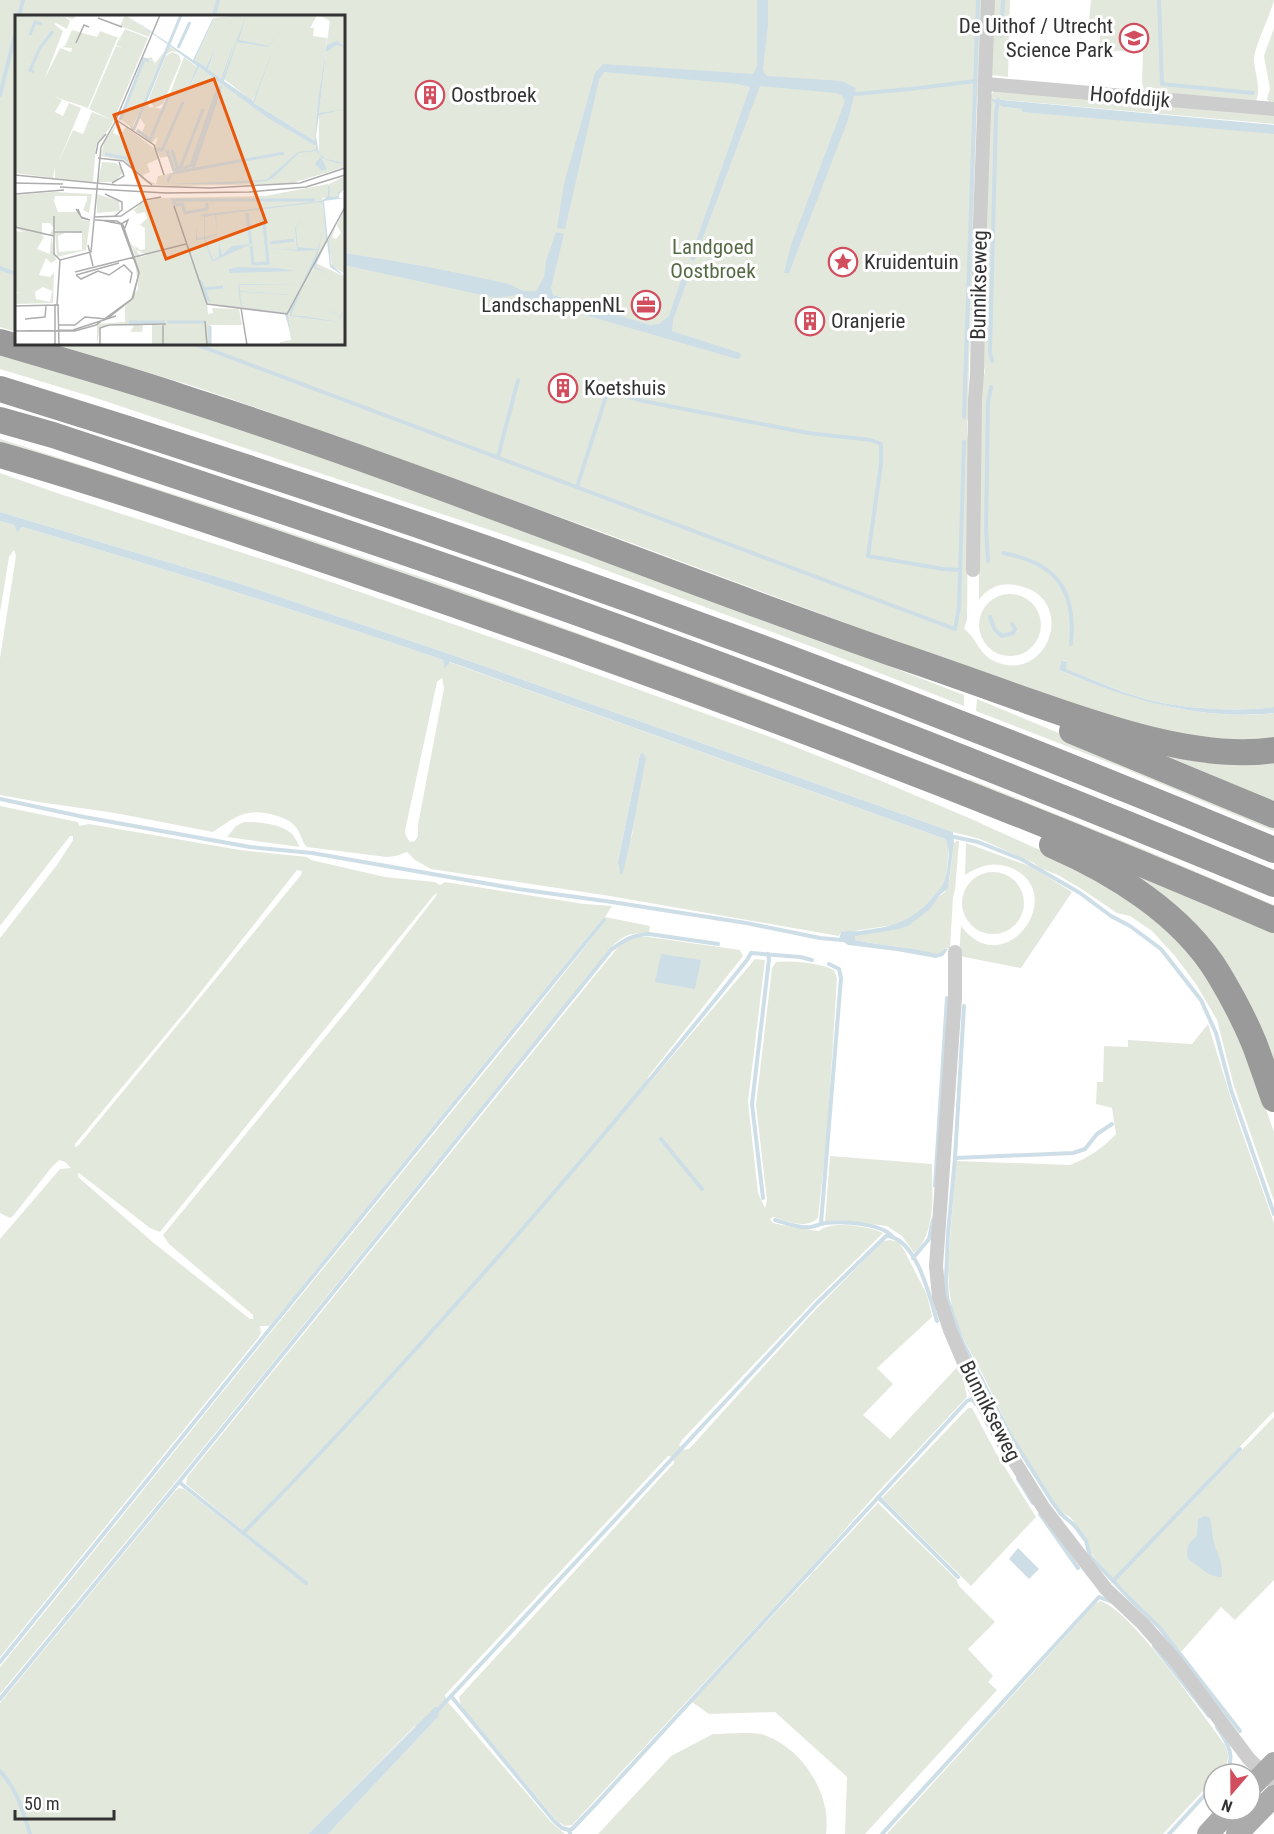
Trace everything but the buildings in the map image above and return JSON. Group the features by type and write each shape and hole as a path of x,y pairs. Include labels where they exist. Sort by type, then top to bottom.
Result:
{"highway":[{"path":"0,342 181,397 349,454 796,620 1076,718 1182,746 1224,751 1274,750"},
{"path":"0,389 393,516 698,624 1003,740 1274,850"},
{"path":"0,420 64,439 412,555 678,649 1014,777 1274,884"},
{"path":"0,454 229,528 680,685 1156,869 1274,920"},
{"path":"796,620 1274,815"},
{"path":"872,758 1071,853 1140,893 1164,912 1191,939 1217,972 1253,1041 1274,1099"}],"main road":[{"path":"1237,1834 1274,1797"},
{"path":"1208,1834 1219,1822"}],"street":[{"name":"Bunnikseweg","path":"974,570 975,399 988,0"},
{"name":"Hoofddijk","path":"986,84 1274,109"},
{"name":"Bunnikseweg","path":"955,952 955,998 936,1266 939,1297 950,1330 1005,1446 1043,1507 1106,1589 1143,1624 1175,1660 1249,1759 1266,1777"}],"green space":[{"name":"Landgoed Oostbroek","path":"0,0 984,0 983,74 977,98 968,402 970,417 967,421 969,438 967,620 964,629 987,657 1012,666 1028,662 1041,652 1049,637 1051,621 1047,605 1035,592 1015,585 1005,584 995,587 979,600 979,397 985,371 982,361 990,97 994,91 1274,114 1274,124 993,99 1003,107 1022,109 1022,112 1274,125 1274,707 1260,709 1201,708 1158,702 1065,669 1066,661 1063,660 1059,670 1132,696 1191,711 1231,715 1274,713 1274,740 1202,739 1126,721 979,673 610,535 263,410 57,345 345,345 345,15 15,15 15,332 0,327"},
{"path":"993,0 1010,0 1008,77 991,75"},
{"path":"1091,0 1274,0 1255,53 1254,64 1258,91 1256,101 1145,93 1142,83 1143,52 1099,50 1101,21 1089,20"},
{"path":"1274,28 1274,104 1267,99 1270,89 1264,56"},
{"path":"0,353 300,447 757,615 964,695 964,706 576,559 96,398 0,369"},
{"path":"0,439 220,509 427,579 733,689 962,777 961,786 0,450"},
{"path":"0,473 299,571 765,735 969,818 1044,852 1122,893 1181,943 1208,978 1245,1049 1274,1132 1274,1201 1234,1086 1217,1020 1196,984 1175,956 1152,931 1130,916 1117,913 1058,875 980,839 953,832 447,653 238,583 0,512"},
{"path":"0,521 14,525 17,531 22,527 391,642 443,660 444,668 449,662 945,839 949,846 946,881 942,888 912,917 899,924 841,932 839,936 610,896 431,869 415,860 407,852 387,857 307,847 297,829 288,820 264,813 241,815 213,832 115,813 0,795 0,658 16,556 14,550 9,557 0,612","holes":["442,678 444,688 418,825 418,836 415,841 410,842 405,831 437,682","643,753 632,836 618,861 640,754"]},
{"path":"1010,594 1022,596 1032,603 1039,613 1041,625 1039,637 1032,647 1022,654 1010,656 998,654 988,647 981,637 979,625 981,613 988,603 998,596"},
{"path":"977,699 1274,822 1274,831 1123,768 976,711"},
{"path":"1121,737 1274,756 1274,801"},
{"path":"969,779 1274,905 1274,914 969,789"},
{"path":"0,806 78,822 79,826 89,824 240,850 307,857 311,860 385,877 435,882 440,885 445,882 584,904 612,906 605,917 650,926 649,933 627,936 609,950 0,1694 0,1667 518,1031 606,919 603,918 273,1322 269,1326 260,1326 261,1333 258,1338 0,1657 0,1239 60,1169 71,1168 59,1160 13,1216 10,1218 0,1213 0,938 57,865 73,840 73,836 70,836 0,926","holes":["297,870 302,871 301,875 75,1147 75,1144 188,1008","437,893 362,992 163,1235 169,1244 253,1315 253,1319 250,1319 155,1244 78,1177 78,1174 150,1228 160,1232"]},
{"path":"244,822 282,827 292,834 300,847 227,837 236,826"},
{"path":"959,841 950,948 944,949 938,955 855,940 855,935 895,930 945,892 949,882 954,843"},
{"path":"966,843 1032,867 1072,892 1021,968 959,956 961,926 978,941 996,945 1012,940 1025,928 1033,912 1034,895 1027,879 1009,867 997,864 986,865 965,875"},
{"path":"1094,857 1274,932 1274,1078 1245,1008"},
{"path":"987,872 999,872 1015,881 1022,891 1024,903 1022,915 1015,925 999,934 987,934 976,929 967,920 962,909 962,897 967,886 976,877"},
{"path":"639,937 740,950 743,956 648,1077 646,1085 755,959 765,960 748,1102 758,1193 765,1208 767,1200 756,1105 772,968 776,962 788,961 814,964 834,971 837,978 827,1137 818,1218 813,1222 802,1224 773,1217 770,1219 773,1223 819,1231 832,1226 850,1225 883,1233 811,1304 679,1445 685,1450 690,1448 816,1309 883,1241 899,1242 927,1295 932,1317 877,1368 893,1384 863,1415 890,1439 960,1364 967,1397 572,1825 565,1826 557,1821 461,1706 459,1697 674,1463 673,1457 668,1456 445,1695 447,1701 552,1823 565,1834 328,1834 438,1717 414,1727 308,1834 0,1834 0,1703 175,1491 179,1488 184,1489 306,1585 308,1583 186,1484 187,1477 619,946 629,939"},
{"path":"1208,1024 1238,1121 1274,1223 1274,1411 1113,1580 1091,1553 1088,1542 1070,1517 1061,1512 1036,1476 1011,1433 953,1315 948,1266 956,1161 1070,1165 1083,1159 1116,1134 1112,1108 1096,1104 1097,1082 1103,1082 1104,1046 1128,1047 1128,1040 1192,1044"},
{"path":"830,1156 932,1164 930,1223 927,1234 914,1253 902,1236 887,1226 837,1220 825,1222"},
{"path":"968,1408 972,1408 996,1453 1036,1517 971,1586 882,1498"},
{"path":"1274,1417 1274,1580 1235,1620 1221,1607 1181,1652 1115,1581"},
{"path":"878,1503 956,1579 959,1586 995,1622 968,1649 993,1676 988,1682 997,1690 865,1834 845,1834 847,1777 775,1712 709,1714 692,1702"},
{"path":"1100,1601 1114,1608 1148,1642 1225,1745 1228,1753 1227,1762 1202,1762 1202,1792 1163,1834 887,1834"},
{"path":"713,1734 764,1735 791,1750 812,1774 819,1789 827,1819 826,1834 598,1834 671,1756"}],"shaded area":[{"path":"757,0 768,0 768,25 763,69 767,76 842,81 856,88 848,120 789,273 784,273 791,245 845,101 841,95 836,93 760,86 694,261 690,259 750,87 604,72 599,80 565,229 557,228 564,184 595,73 603,64 753,74 757,66"},
{"path":"992,99 1274,125 1274,134 1022,112 1022,109 1003,107"},
{"path":"556,232 564,234 551,288 553,295 650,325 659,324 669,316 687,263 693,265 673,320 672,331 740,353 741,356 737,359 516,295 496,298 345,265 345,253 445,270 505,283 525,291 536,291 544,277 546,261"},
{"path":"0,512 238,583 447,653 953,832 954,843 948,888 930,909 908,926 855,936 855,940 938,954 948,949 943,956 936,958 848,945 839,939 841,932 891,925 907,919 923,907 945,880 949,855 945,839 450,662 444,669 443,660 286,608 22,527 17,532 14,525 0,521"},
{"path":"1062,660 1067,662 1066,669 1123,692 1158,702 1216,709 1274,707 1274,713 1218,714 1164,705 1111,690 1059,670"},
{"path":"643,753 646,758 622,875 618,861 640,754"},
{"path":"661,954 701,960 695,989 655,982"},
{"path":"1205,1516 1210,1518 1214,1543 1221,1563 1222,1577 1208,1573 1188,1559 1188,1546 1197,1536 1198,1519"},
{"path":"1018,1548 1039,1569 1029,1579 1009,1559"},
{"path":"435,1707 440,1707 438,1717 328,1834 308,1834"}],"waterway":[{"path":"19,15 23,0"},
{"path":"214,15 218,0"},
{"path":"964,417 978,0"},
{"path":"1001,36 1003,0"},
{"path":"1159,0 1162,84 1253,93"},
{"path":"0,95 15,35"},
{"path":"855,94 976,81"},
{"path":"992,361 990,352 998,100"},
{"path":"0,268 15,274"},
{"path":"198,345 955,629 959,607 964,442"},
{"path":"498,457 518,380"},
{"path":"988,561 986,529 988,402 991,387"},
{"path":"577,487 608,390 643,401 808,433 871,440 881,444 881,464 868,556 960,570"},
{"path":"1003,553 1037,564 1050,572 1059,582 1070,608 1071,644"},
{"path":"990,617 995,630 1002,636 1013,633 1015,629 1012,624"},
{"path":"0,799 84,817 250,847 312,853 518,889 746,923 820,938 842,940"},
{"path":"950,836 978,842 1021,859 1080,893 1161,949 1201,1000 1216,1033 1231,1090 1274,1214"},
{"path":"0,1662 604,920"},
{"path":"0,1699 611,950 628,939 649,934 718,944"},
{"path":"243,1533 351,1420 500,1255 625,1109 751,953 812,960"},
{"path":"763,1198 752,1104 768,954"},
{"path":"821,1223 841,978 839,969 829,964"},
{"path":"935,1186 947,998"},
{"path":"964,1006 955,1158 1073,1153 1085,1149 1097,1134 1112,1124"},
{"path":"661,1139 702,1189"},
{"path":"955,1158 946,1279 947,1298 962,1341 1009,1433 1051,1500 1086,1541 1090,1556 1159,1627 1240,1731"},
{"path":"775,1220 806,1227 832,1222 860,1224 879,1228 892,1236"},
{"path":"913,1258 929,1239 933,1220"},
{"path":"437,1711 816,1304 886,1236 897,1239 906,1246 913,1257 926,1284 937,1321"},
{"path":"569,1830 595,1805 967,1401 972,1399 976,1404"},
{"path":"1113,1581 1240,1449"},
{"path":"1018,1479 1033,1503"},
{"path":"179,1482 306,1583"},
{"path":"878,1497 958,1577"},
{"path":"1040,1514 1078,1568"},
{"path":"882,1834 1099,1597 1112,1602"},
{"path":"1154,1646 1209,1716"},
{"path":"451,1696 554,1821 570,1833"},
{"path":"1217,1727 1230,1750 1230,1762"},
{"path":"0,1771 15,1793 30,1834"},
{"path":"1169,1834 1202,1798"}],"place":[{"name":"De Uithof / Utrecht Science Park","path":"1134,38"},
{"name":"Oostbroek","path":"430,95"},
{"name":"Kruidentuin","path":"843,262"},
{"name":"LandschappenNL","path":"646,305"},
{"name":"Oranjerie","path":"810,321"},
{"name":"Koetshuis","path":"563,388"}]}
